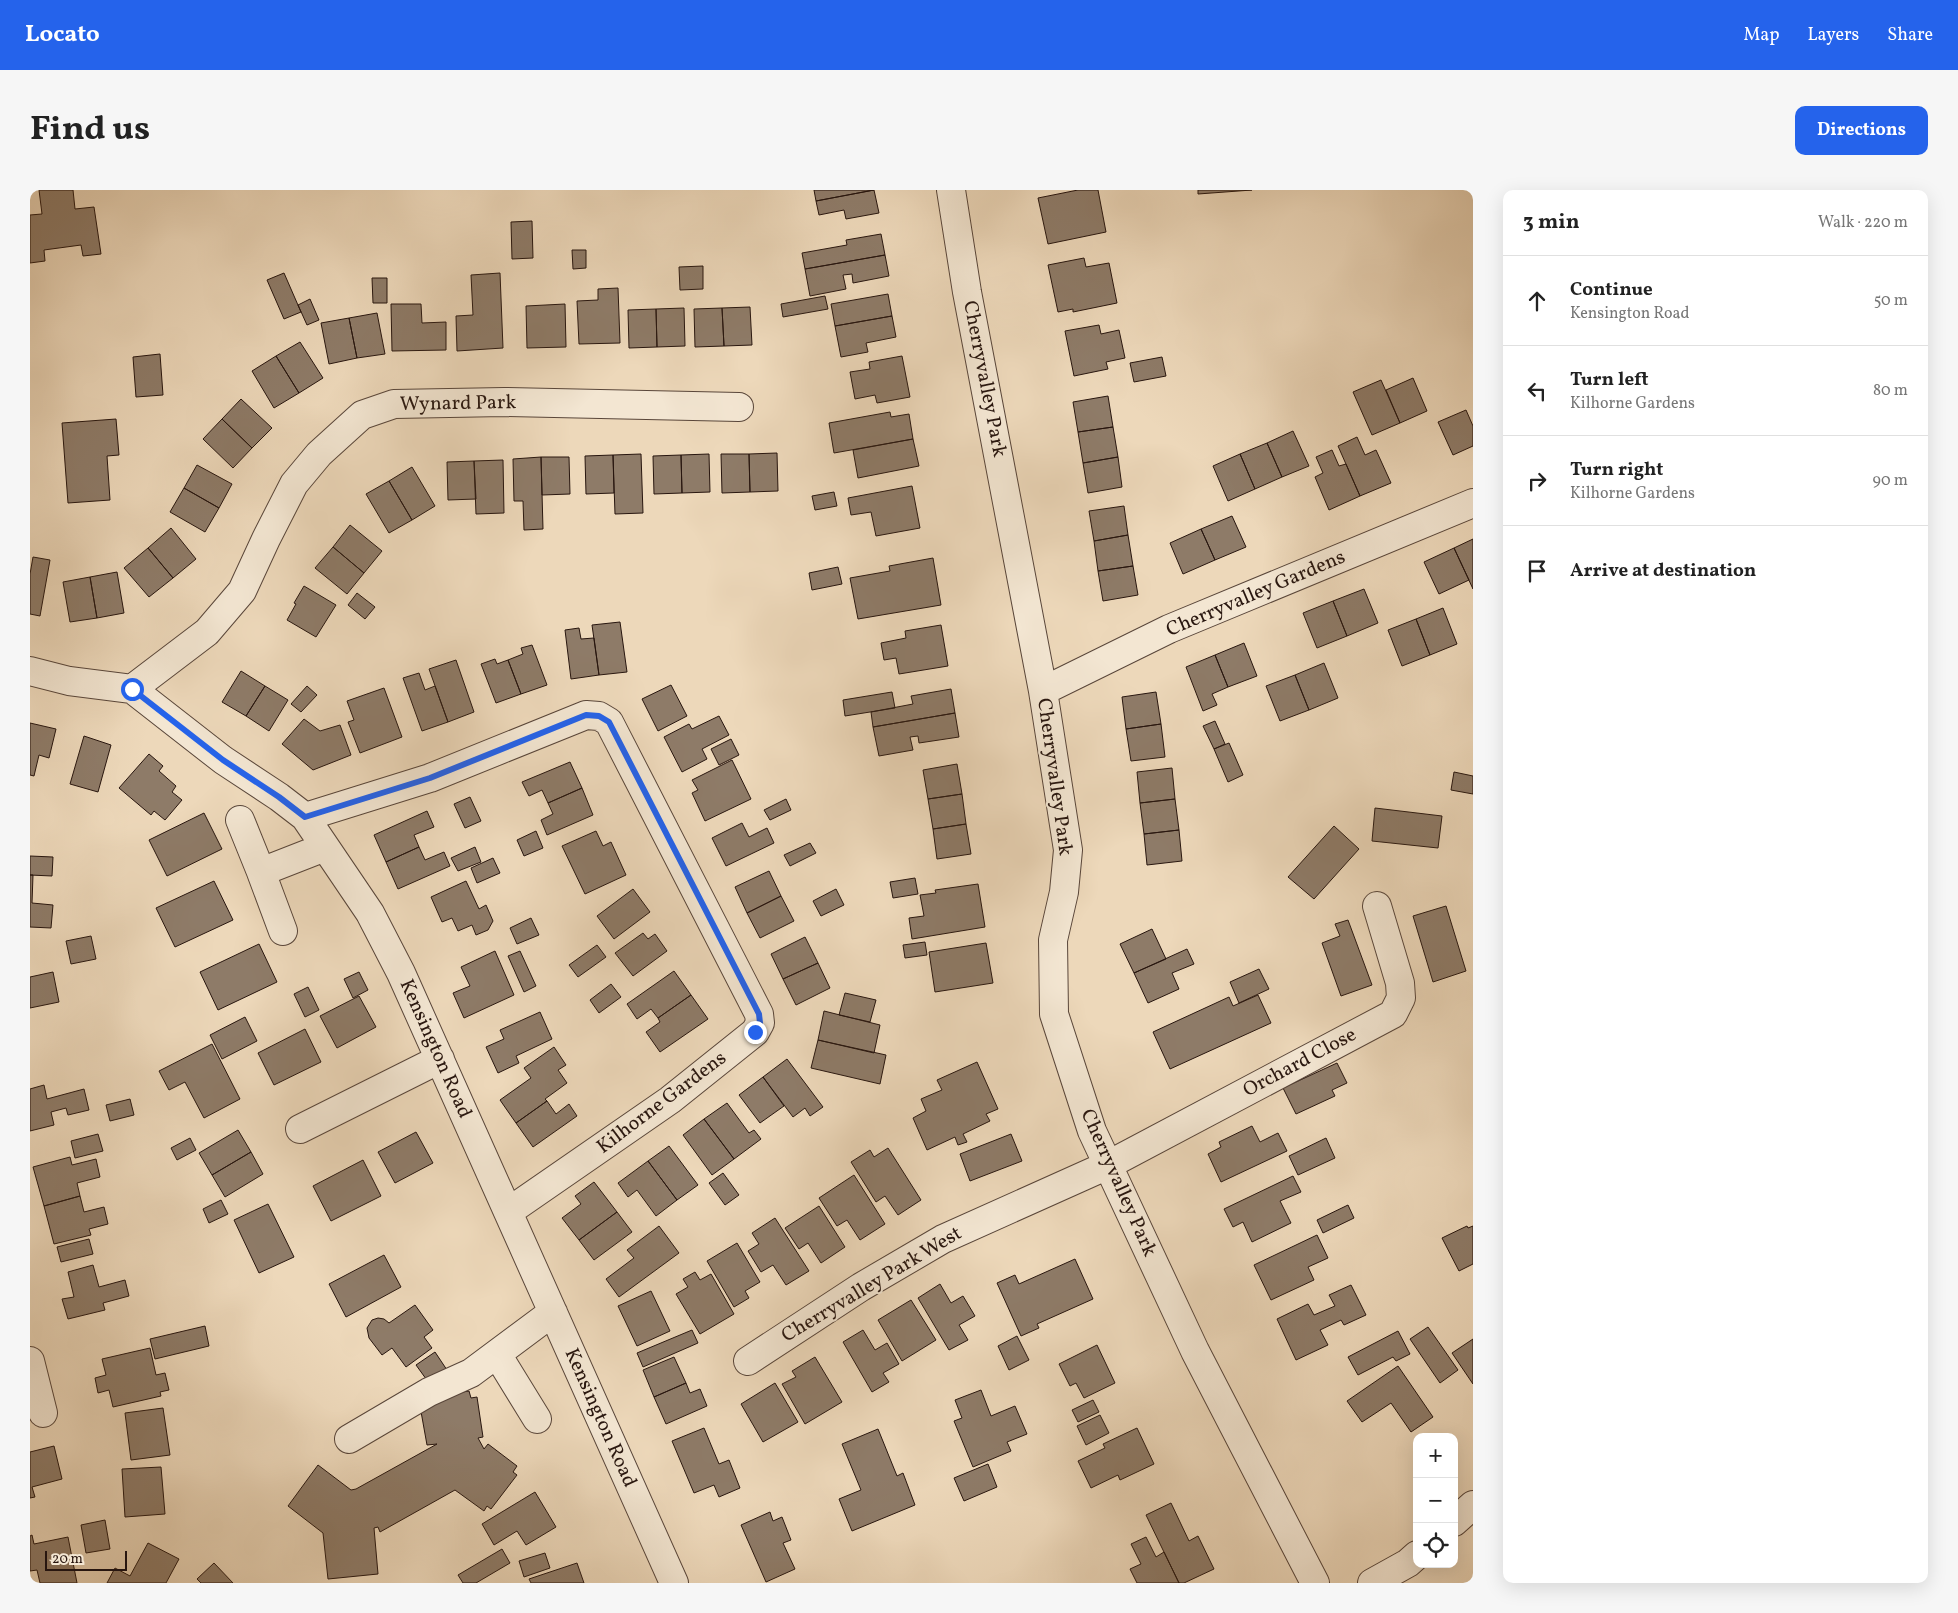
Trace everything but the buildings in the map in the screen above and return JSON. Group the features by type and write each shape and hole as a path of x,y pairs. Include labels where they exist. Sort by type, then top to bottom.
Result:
{"street":[{"name":"Cherryvalley Park","path":"951,190 968,292 1043,691 1068,850 1064,892 1053,940 1054,1014 1092,1132 1195,1351 1315,1583"},
{"name":"Wynard Park","path":"132,689 207,632 242,591 294,484 319,454 362,416 394,404 504,402 739,407"},
{"name":"Cherryvalley Gardens","path":"1043,691 1169,629 1473,502"},
{"path":"30,671 69,681 132,689"},
{"name":"Kensington Road","path":"132,689 223,760 279,797 305,817 370,913 401,973 674,1583"},
{"name":"Kilhorne Gardens","path":"305,817 430,778 586,715 599,716 609,722 759,1014 760,1023 755,1032 670,1100 508,1212"},
{"path":"240,820 284,931"},
{"path":"261,872 325,847"},
{"name":"Orchard Close","path":"1108,1165 1393,1014 1401,998 1400,983 1377,906"},
{"path":"300,1129 440,1059"},
{"name":"Cherryvalley Park West","path":"748,1361 861,1287 943,1239 1108,1165"},
{"path":"349,1439 429,1392 471,1374 553,1312"},
{"path":"497,1354 537,1420"},
{"path":"30,1361 42,1413"},
{"path":"1458,1518 1473,1505"},
{"path":"1372,1583 1413,1559"}],"route":[{"path":"132,689 223,760 279,797 305,817 430,778 586,715 599,716 609,722 759,1014 760,1023 755,1032"}]}
